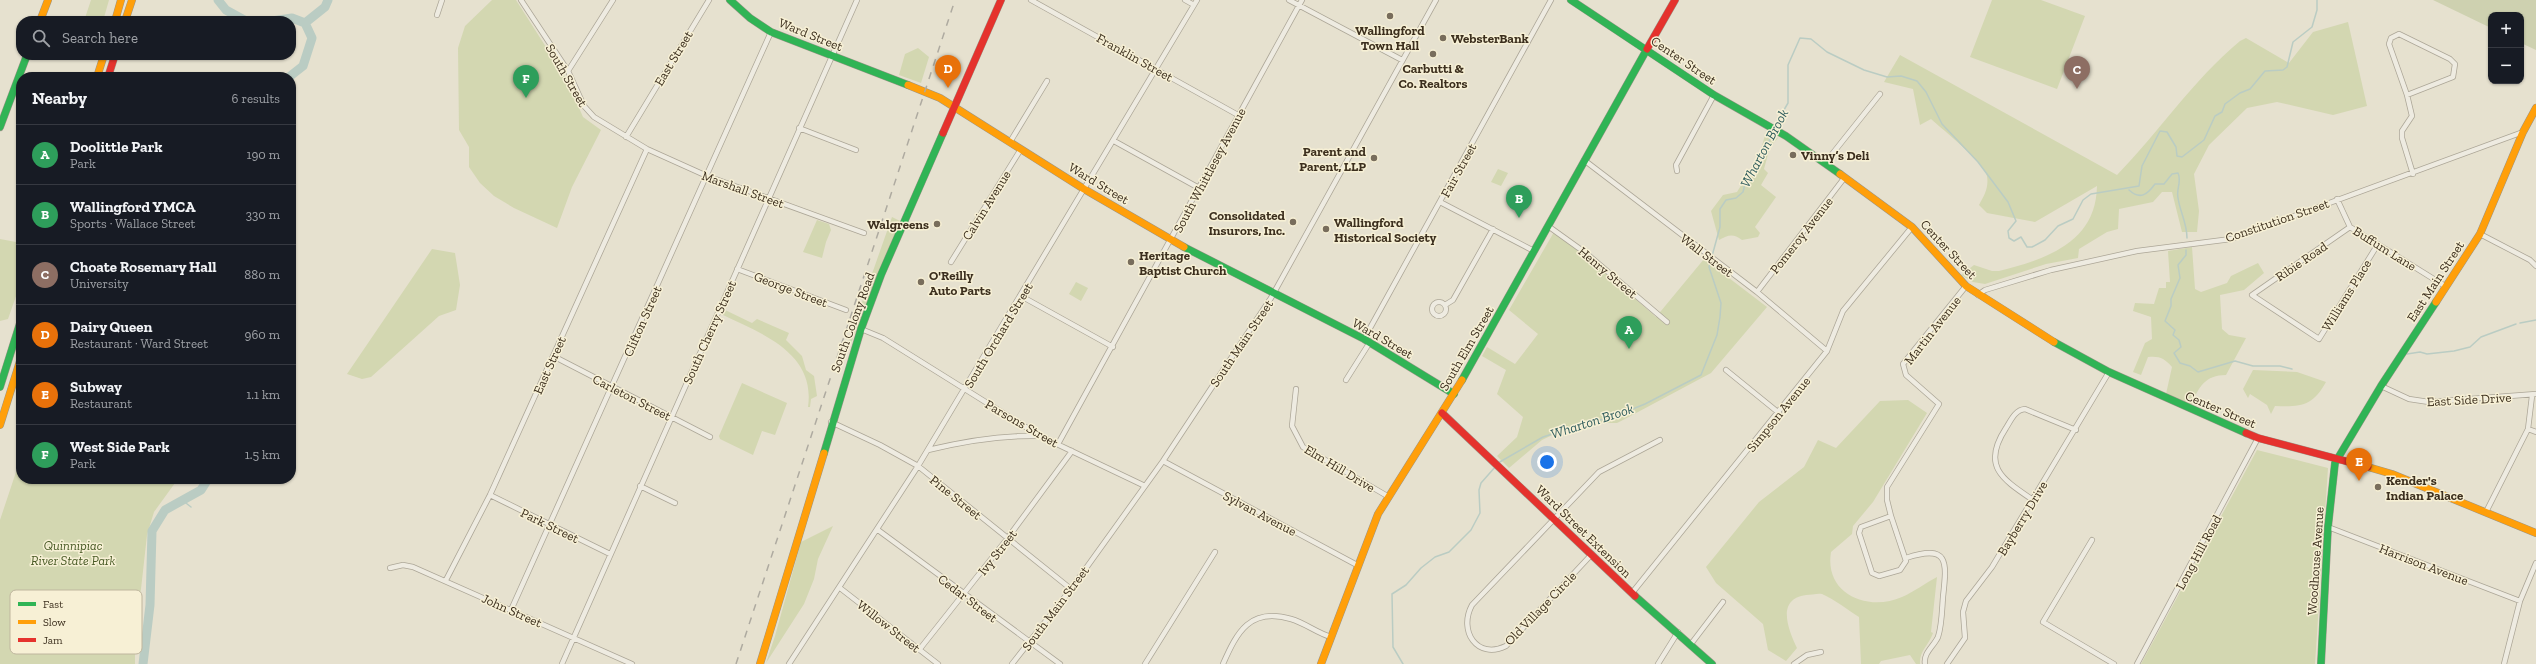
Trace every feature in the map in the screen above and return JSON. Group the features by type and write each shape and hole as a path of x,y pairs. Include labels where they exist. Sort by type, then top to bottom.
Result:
{"main road":[{"path":"42,16 48,0"},
{"path":"116,16 121,0"},
{"path":"127,16 132,0"},
{"name":"South Colony Road","path":"760,664 831,422 861,329 881,275 1001,0"},
{"name":"Center Street","path":"1571,0 1714,95 1778,131 1845,177 1912,226 1966,286 2039,334 2109,372 2258,438 2392,474 2536,533"},
{"name":"South Elm Street","path":"1321,664 1356,565 1372,527 1389,497 1454,394 1646,49 1675,0"},
{"name":"Ward Street","path":"733,1 771,32 933,95 955,107 1084,189 1171,240 1367,340 1454,394"},
{"path":"21,72 25,60"},
{"path":"99,72 102,60"},
{"path":"110,72 113,60"},
{"path":"0,127 16,84"},
{"name":"East Main Street","path":"2336,460 2381,386 2480,234 2523,132 2536,108"},
{"path":"0,387 16,336"},
{"path":"0,426 16,374"},
{"name":"Ward Street Extension","path":"1442,413 1592,554 1632,594 1678,632 1712,664"},
{"name":"Woodhouse Avenue","path":"2321,664 2328,527 2333,471 2336,460"}],"street":[{"path":"438,15 442,0"},
{"name":"South Street","path":"521,0 568,71 584,106 594,117 626,137"},
{"name":"East Street","path":"626,137 708,0"},
{"name":"South Cherry Street","path":"562,664 799,128 833,57 857,0"},
{"name":"Franklin Street","path":"1031,0 1238,116"},
{"path":"1185,0 1194,5"},
{"name":"South Orchard Street","path":"789,664 878,530 966,389 1197,0"},
{"path":"1289,0 1301,2 1402,60"},
{"name":"South Main Street","path":"1012,664 1071,589 1163,461 1274,293 1436,0"},
{"name":"Fair Street","path":"1346,380 1440,202 1551,0"},
{"path":"568,71 611,1"},
{"name":"South Whittlesey Avenue","path":"1058,444 1113,347 1301,2"},
{"name":"Clifton Street","path":"511,610 771,32"},
{"path":"2407,95 2453,77 2455,64 2450,59 2399,34 2391,38 2389,44 2407,95 2412,116 2402,131 2402,138 2413,174"},
{"path":"1010,142 1047,81"},
{"path":"1825,163 1880,94"},
{"path":"1677,171 1676,165 1714,95"},
{"path":"799,128 856,150"},
{"name":"Constitution Street","path":"1978,294 1985,290 2058,268 2137,251 2231,238 2337,199 2413,174 2523,132"},
{"name":"Marshall Street","path":"626,137 707,176 864,233"},
{"path":"1114,141 1199,188"},
{"name":"East Street","path":"446,580 490,495 648,148"},
{"name":"Calvin Avenue","path":"951,262 1021,149"},
{"name":"Wall Street","path":"1584,160 1757,292 1827,351"},
{"name":"Pomeroy Avenue","path":"1757,292 1845,177"},
{"name":"Buffum Lane","path":"2337,199 2350,227 2445,286"},
{"path":"1440,202 1534,251"},
{"name":"Henry Street","path":"1548,226 1587,254 1667,322"},
{"name":"Simpson Avenue","path":"1632,594 1779,413 1827,351 1843,311 1912,226"},
{"name":"Ribie Road","path":"2252,295 2350,227"},
{"path":"1445,305 1453,300 1493,230"},
{"path":"2480,234 2530,260 2536,266"},
{"name":"Williams Place","path":"2252,295 2319,339 2378,244"},
{"name":"George Street","path":"737,269 846,310"},
{"name":"Martin Avenue","path":"1891,516 1887,500 1887,487 1939,404 1906,375 1903,364 1966,286"},
{"path":"1021,296 1113,347"},
{"name":"Parsons Street","path":"861,329 883,338 1040,436 1145,486"},
{"name":"Carleton Street","path":"553,356 710,437"},
{"path":"1726,370 1779,413"},
{"name":"Bayberry Drive","path":"1947,664 1964,638 1963,612 1966,601 1992,567 2076,430 2109,372"},
{"name":"East Side Drive","path":"2381,386 2409,399 2429,402 2534,395"},
{"name":"Elm Hill Drive","path":"1296,389 1292,426 1303,447 1389,497"},
{"path":"2486,512 2528,429 2534,395"},
{"path":"2033,500 2007,482 1999,473 1995,452 2001,436 2017,411 2024,409 2076,430"},
{"name":"Pine Street","path":"831,422 880,445 918,466 1071,589"},
{"path":"2528,429 2536,432"},
{"path":"928,450 962,442 1005,435 1040,436"},
{"name":"Long Hill Road","path":"2137,664 2258,438"},
{"name":"Old Village Circle","path":"1592,554 1511,642 1497,649 1476,644 1469,636 1466,626 1467,615 1472,605 1599,472 1660,440"},
{"name":"Ivy Street","path":"919,650 1008,539 1072,451"},
{"name":"Sylvan Avenue","path":"1163,461 1356,565"},
{"path":"640,486 675,503"},
{"name":"Park Street","path":"490,495 610,554"},
{"path":"1891,516 1906,558 1905,566 1900,570 1879,576 1872,573 1859,533 1861,527 1891,516"},
{"name":"Harrison Avenue","path":"2328,527 2520,601"},
{"name":"Cedar Street","path":"878,530 1060,664"},
{"path":"2092,540 2043,622 2114,664"},
{"path":"1145,664 1215,552"},
{"path":"1906,558 1931,552 1940,557 1946,567 1938,634 1925,656 1925,664"},
{"path":"2504,664 2520,601 2536,563"},
{"name":"John Street","path":"390,568 408,566 446,580 632,664"},
{"name":"Willow Street","path":"840,588 938,664"},
{"path":"1691,644 1723,602"},
{"path":"1223,664 1235,636 1247,623 1269,616 1291,619 1331,637"},
{"path":"1658,664 1678,632"},
{"path":"1794,664 1807,655 1821,652"}],"green space":[{"path":"91,0 109,0 104,16 86,16"},
{"path":"492,0 516,0 567,80 583,117 601,130 572,187 557,228 514,208 494,196 480,183 469,167 469,147 459,130 458,48 465,26"},
{"path":"1992,0 2041,0 2085,16 2057,89 1970,57"},
{"path":"2433,0 2536,0 2536,50 2524,44 2524,12 2488,12 2488,27"},
{"path":"2348,22 2367,106 2333,115 2277,102 2247,108 2209,145 2194,174 2199,211 2197,232 2182,232 2172,192 2162,192 2153,202 2119,209 2118,229 2107,232 2079,249 2078,258 2046,264 1985,284 1973,282 1961,275 1974,265 1992,271 1999,271 2017,266 2050,254 2065,245 2078,235 2088,222 2094,206 2097,186 2035,222 1987,213 1979,205 1986,192 1987,176 1979,163 1931,119 1920,125 1913,89 1884,82 1900,55 2117,175 2207,72 2240,41 2246,38 2289,63 2313,32"},
{"path":"918,48 929,57 921,83 899,75 905,54"},
{"path":"1766,132 1778,138 1770,147 1764,169 1768,173 1761,185 1776,197 1755,227 1760,233 1758,237 1742,240 1736,236 1730,236 1719,240 1711,211 1723,195 1737,192 1759,156"},
{"path":"1498,169 1508,173 1501,186 1491,182"},
{"path":"892,217 900,221 851,343 848,342"},
{"path":"817,220 829,224 831,230 822,258 803,252"},
{"path":"1554,232 1598,266 1656,317 1704,259 1767,307 1711,373 1617,423 1580,423 1569,427 1542,440 1509,468 1497,456 1517,437 1523,417 1497,394 1506,370 1482,356 1487,347 1515,364 1538,334 1509,310"},
{"path":"0,239 16,242 16,296 8,319 0,321"},
{"path":"2192,247 2195,289 2201,292 2227,283 2231,276 2258,263 2264,273 2244,290 2220,295 2222,329 2229,335 2246,338 2226,375 2213,377 2204,383 2191,405 2166,394 2172,367 2159,357 2148,357 2141,375 2133,372 2145,343 2152,339 2151,317 2133,311 2135,303 2154,304 2159,288 2166,288 2166,282 2170,282 2168,251"},
{"path":"432,249 455,253 460,285 456,310 439,316 371,377 362,379 347,374"},
{"path":"1076,282 1088,288 1081,301 1069,294"},
{"path":"723,309 752,323 757,319 789,333 786,340 802,356 806,370 814,376 817,396 811,399 810,407 808,407 808,388 803,372 794,358 768,337 721,314"},
{"path":"2253,370 2297,372 2326,382 2316,396 2311,400 2299,405 2275,406 2271,414 2267,405 2250,394 2248,398 2243,389"},
{"path":"742,383 787,403 775,435 762,431 753,455 720,439 719,436"},
{"path":"1908,400 1927,413 1873,502 1853,526 1852,534 1831,552 1831,567 1834,579 1841,589 1851,596 1876,602 1889,601 1902,597 1937,577 1931,632 1933,633 1921,655 1920,664 1916,664 1910,655 1881,661 1879,664 1861,664 1859,617 1822,594 1806,595 1791,602 1787,616 1788,624 1797,648 1786,661 1768,650 1763,624 1716,583 1706,567 1759,502 1804,467 1818,440 1836,448 1880,401"},
{"path":"2257,450 2328,468 2315,664 2141,664"},
{"name":"Quinnipiac River State Park","path":"16,472 16,484 174,484 154,512 147,535 141,590 10,590 10,654 135,654 135,664 0,664 0,520"},
{"path":"833,526 818,559 814,579 804,604 766,663 801,542"}],"waterway":[{"path":"218,0 226,10 237,16"},
{"path":"305,23 325,7 328,0"},
{"name":"Wharton Brook","path":"1774,127 1788,103 1788,65 1800,38 1811,39 1827,52 1864,70 1887,77 1901,76 1917,81 1926,92 1942,124 1978,162 2008,202 2016,221 2008,231 2009,238 2014,241 2021,237 2027,247 2032,247 2045,240 2058,226 2073,219 2083,200 2091,194 2139,186 2142,166 2160,131 2167,132 2176,147 2177,156 2182,157 2204,140 2215,116 2222,112 2225,104 2240,93 2250,89 2265,71 2283,70 2287,67 2293,42 2312,27 2317,10 2317,0"},
{"path":"295,72 303,66 312,38 305,23 296,20"},
{"name":"Wharton Brook","path":"1498,463 1543,437 1589,422 1610,418 1645,404 1701,375 1717,335 1720,317 1721,303 1709,267 1720,227 1720,209 1726,200 1736,198 1743,192 1746,180 1768,146 1772,130"},
{"path":"2129,190 2137,195 2143,195 2155,184 2164,184 2172,174 2178,173 2178,198 2186,227 2187,238"},
{"path":"2186,250 2186,255 2178,265 2180,278 2171,299 2171,306 2165,321 2175,330 2173,335 2179,340 2181,347 2174,353 2180,363 2190,366 2198,372 2235,361 2253,366 2280,366 2292,369"},
{"path":"2520,323 2536,320"},
{"path":"2407,354 2420,352 2427,354 2454,351 2470,347 2481,337 2516,324"},
{"name":"Wharton Brook","path":"1403,664 1393,647 1392,594 1406,585 1421,568 1435,557 1449,552 1471,530 1480,513 1479,490 1481,483 1496,466"},
{"path":"143,664 150,605 152,531 165,510 201,490 205,484"},
{"path":"182,500 191,507"}],"railway":[{"path":"736,664 955,0"}],"traffic: fast":[{"path":"730,0 750,18 771,32 908,85"},
{"path":"1571,0 1714,95 1786,136 1840,174"},
{"path":"1462,380 1647,49"},
{"path":"21,72 25,60"},
{"path":"0,127 16,84"},
{"path":"824,453 861,329 881,275 943,133"},
{"path":"1184,247 1364,339 1454,394"},
{"path":"2321,664 2328,527 2335,463 2381,386 2436,302"},
{"path":"0,387 16,336"},
{"path":"2054,342 2109,372 2246,433"},
{"path":"1635,596 1712,664"}],"traffic: slow":[{"path":"42,16 48,0"},
{"path":"116,16 121,0"},
{"path":"127,16 132,0"},
{"path":"99,72 102,60"},
{"path":"908,85 940,98 1084,189 1184,247"},
{"path":"2436,302 2480,234 2523,132 2536,108"},
{"path":"1840,174 1912,227 1966,286 2054,342"},
{"path":"0,425 16,374"},
{"path":"1321,664 1378,514 1462,380"},
{"path":"760,664 824,453"},
{"path":"2368,467 2392,474 2536,533"}],"traffic: jam":[{"path":"943,133 1001,0"},
{"path":"1647,49 1675,0"},
{"path":"110,72 113,60"},
{"path":"1442,413 1635,596"},
{"path":"2246,433 2258,438 2368,467"}],"place":[{"name":"Wallingford Town Hall","path":"1390,16"},
{"name":"WebsterBank","path":"1443,38"},
{"name":"Carbutti & Co. Realtors","path":"1433,54"},
{"name":"Dairy Queen","path":"948,88"},
{"name":"Choate Rosemary Hall","path":"2077,89"},
{"name":"West Side Park","path":"526,98"},
{"name":"Vinny’s Deli","path":"1793,155"},
{"name":"Parent and Parent, LLP","path":"1374,158"},
{"name":"Wallingford YMCA","path":"1519,218"},
{"name":"Consolidated Insurors, Inc.","path":"1293,222"},
{"name":"Walgreens","path":"937,224"},
{"name":"Wallingford Historical Society","path":"1326,229"},
{"name":"Heritage Baptist Church","path":"1131,262"},
{"name":"O'Reilly Auto Parts","path":"921,282"},
{"name":"Doolittle Park","path":"1629,349"},
{"name":"Subway","path":"2359,481"},
{"name":"Kender's Indian Palace","path":"2378,487"}]}
